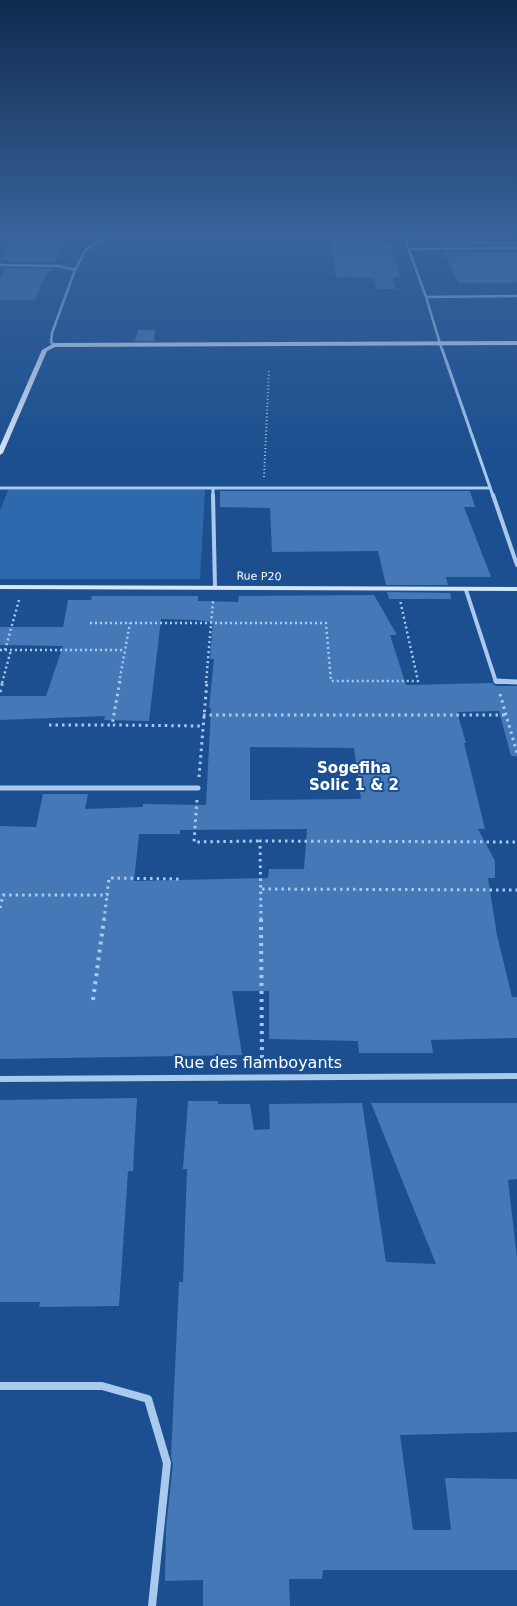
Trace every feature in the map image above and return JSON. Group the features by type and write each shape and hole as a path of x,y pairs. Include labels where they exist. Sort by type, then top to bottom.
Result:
{"street":[{"path":"54,345 50,338 61,309"},
{"path":"430,309 517,565"},
{"path":"0,453 45,350 54,345 517,343"},
{"path":"0,488 490,488"},
{"path":"213,488 215,587"},
{"name":"Rue P20","path":"0,588 517,589"},
{"path":"466,590 496,682 517,682"},
{"path":"0,788 198,788"},
{"name":"Rue des flamboyants","path":"0,1079 517,1076"},
{"path":"0,1386 102,1386 148,1399 167,1463 152,1606"}],"path":[{"path":"264,488 269,370"},
{"path":"215,587 210,623 194,842 517,842"},
{"path":"4,650 23,588"},
{"path":"90,623 326,623 331,681 418,681 398,590"},
{"path":"112,725 130,623"},
{"path":"0,650 125,650"},
{"path":"0,692 11,650"},
{"path":"496,682 517,753"},
{"path":"203,715 507,716"},
{"path":"49,725 203,726"},
{"path":"260,841 262,890 262,1077"},
{"path":"93,1000 110,878 182,879"},
{"path":"262,890 517,890"},
{"path":"0,908 3,895 107,895"}],"shaded area":[{"path":"8,490 205,490 200,579 0,579 0,511"}],"building":[{"path":"138,330 155,330 154,341 135,341"},
{"path":"220,491 470,491 475,507 464,507 491,577 446,577 448,585 386,585 378,551 272,552 270,508 220,507"},
{"path":"387,592 450,593 451,599 389,599"},
{"path":"374,595 397,635 390,635 406,685 492,683 496,686 517,686 517,756 511,756 499,711 457,712 466,743 464,743 485,829 478,829 495,861 495,878 488,878 497,935 512,997 517,997 517,1038 431,1040 433,1053 359,1053 358,1041 269,1039 269,991 232,991 242,1055 0,1059 0,826 36,827 43,794 88,794 85,809 143,807 143,804 206,805 211,708 209,708 214,659 210,659 213,622 161,619 149,721 104,720 105,716 0,720 0,696 46,696 63,646 0,645 0,627 63,627 68,600 91,600 92,596 198,596 198,601 238,602 239,596","holes":["250,747 354,748 361,799 250,800","307,829 304,869 269,869 268,878 134,881 139,834 180,834 180,830"]},
{"path":"137,1098 133,1171 128,1171 119,1306 39,1307 40,1302 0,1302 0,1100"},
{"path":"188,1101 218,1101 218,1104 250,1104 254,1130 270,1129 269,1104 362,1103 386,1262 436,1264 371,1103 517,1103 517,1179 508,1180 517,1258 517,1432 400,1435 413,1530 451,1530 445,1478 517,1479 517,1570 323,1570 322,1579 289,1579 290,1606 203,1606 203,1580 165,1581 166,1529 173,1464 171,1457 179,1282 183,1282 187,1169 183,1169"}],"district":[{"name":"Sogefiha Solic 1 & 2","path":"354,778"}]}
